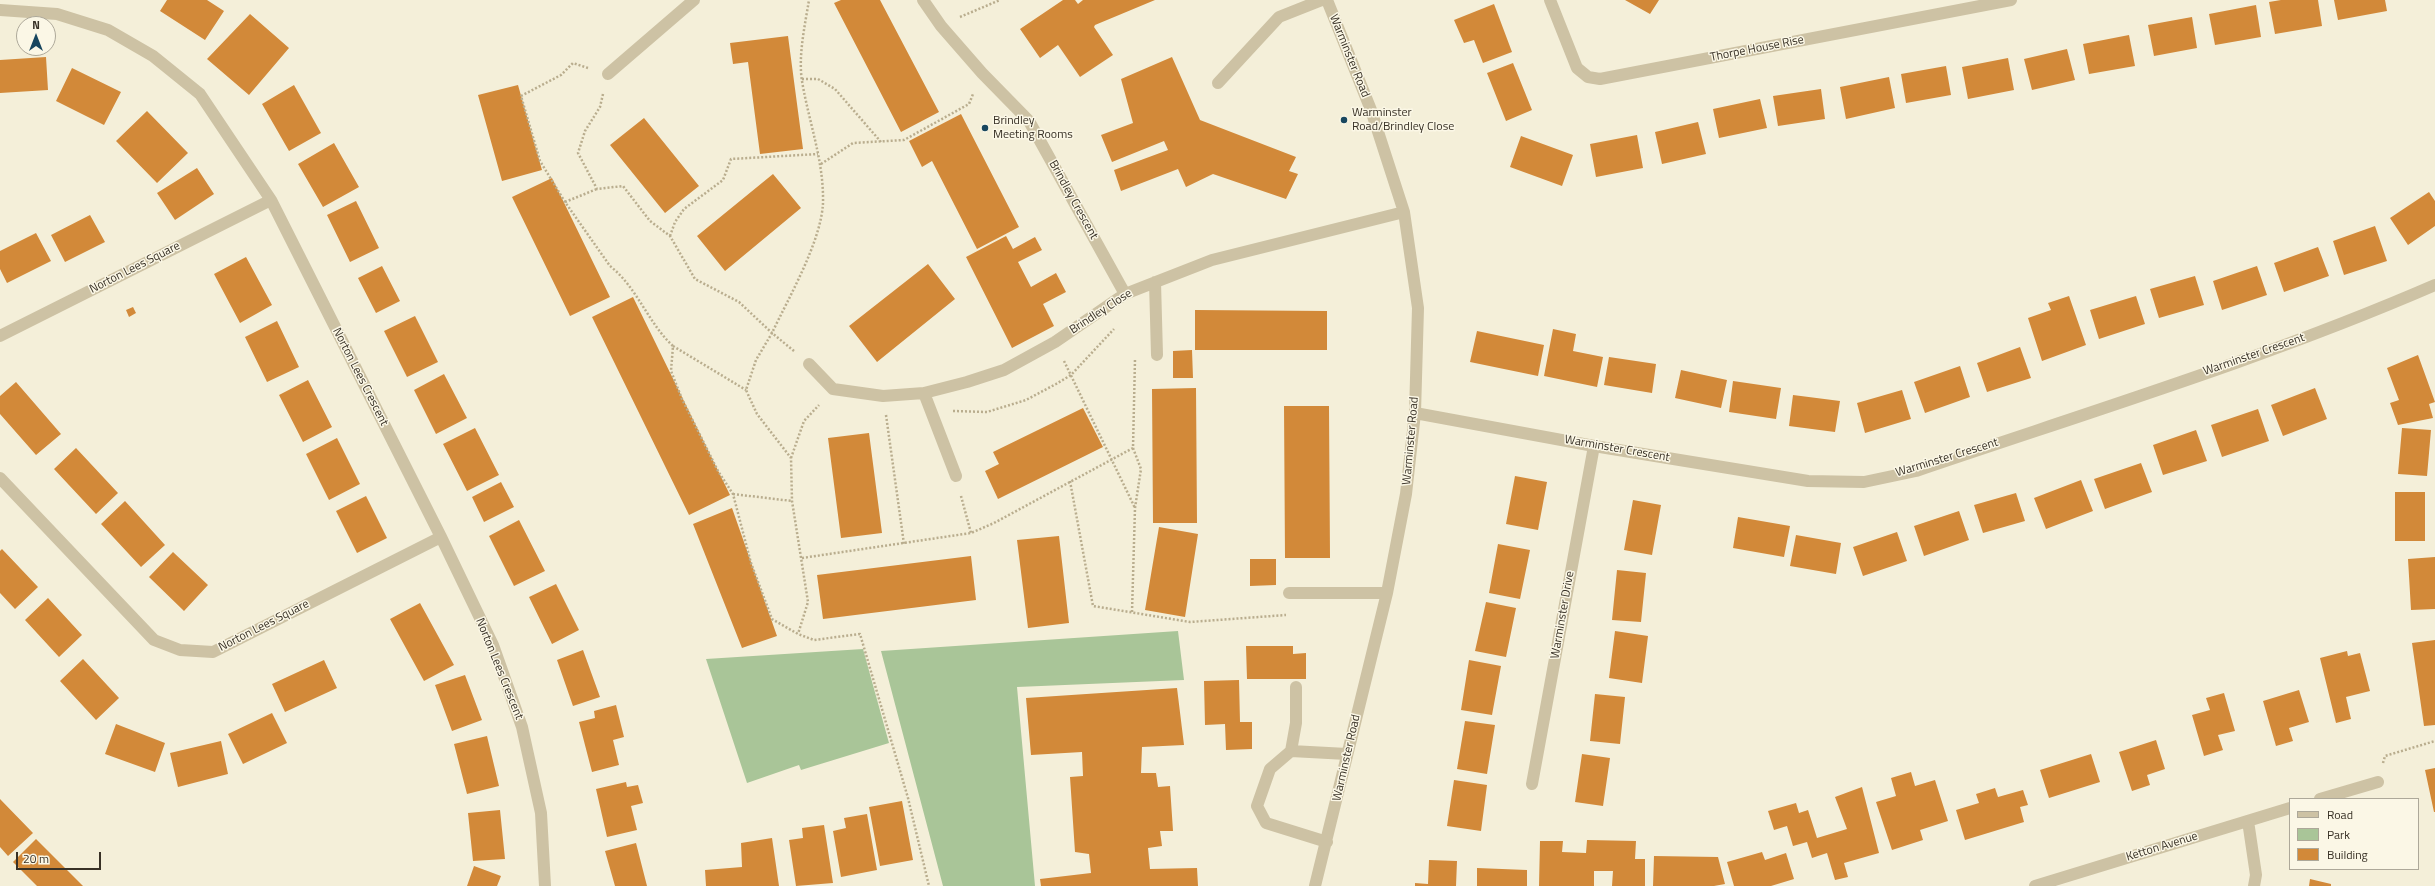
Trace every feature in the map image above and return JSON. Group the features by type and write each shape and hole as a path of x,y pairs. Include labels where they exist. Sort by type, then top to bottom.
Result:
{"street":[{"path":"608,74 694,0"},
{"name":"Brindley Crescent","path":"923,0 941,26 982,73 1029,121 1125,294"},
{"path":"1218,83 1279,17 1322,0"},
{"name":"Warminster Road","path":"1315,886 1387,593 1406,494 1415,413 1418,308 1404,212 1371,110 1327,0"},
{"name":"Thorpe House Rise","path":"1550,0 1577,68 1588,76 1600,79 2011,0"},
{"name":"Norton Lees Crescent","path":"0,10 57,14 108,30 153,56 200,94 271,200 441,537 493,645 522,727 540,813 545,886"},
{"name":"Norton Lees Square","path":"0,336 271,200"},
{"name":"Brindley Close","path":"833,389 883,396 924,393 1004,370 1055,342 1125,294 1155,282 1219,258 1404,212"},
{"path":"1155,282 1157,355"},
{"name":"Warminster Crescent","path":"1415,413 1594,446 1808,481 1864,482 1916,471 2281,346 2361,318 2435,285"},
{"path":"809,364 833,389"},
{"path":"924,393 956,476"},
{"name":"Warminster Drive","path":"1532,784 1594,446"},
{"name":"Norton Lees Square","path":"0,478 154,640 180,650 213,652 441,537"},
{"path":"1289,593 1387,593"},
{"path":"1296,687 1296,722 1291,751 1270,769 1258,806 1266,823 1327,842"},
{"path":"1291,751 1347,754"},
{"path":"2323,798 2378,782"},
{"name":"Ketton Avenue","path":"2035,886 2289,808"},
{"path":"2248,821 2256,875 2254,886"}],"path":[{"path":"746,390 756,360 772,333 811,251 823,205 821,164 802,79 804,30 809,0"},
{"path":"941,26 1000,0"},
{"path":"597,189 578,153 585,131 600,107 608,74 573,63 561,75 521,96 540,161 565,202 610,266 618,272 650,318 673,346 746,390 756,414 791,458"},
{"path":"821,164 853,143 904,140 969,104 982,73"},
{"path":"802,79 818,79 835,89 881,142"},
{"path":"670,236 674,222 684,209 723,180 731,159 818,154"},
{"path":"565,202 597,189 623,186 650,221 670,236 695,279 739,302 772,333 809,364"},
{"path":"1055,342 1111,461 1135,508"},
{"path":"673,346 671,371 682,399 718,471 733,494 751,563 772,619 798,634 814,640 860,634 908,798 929,886"},
{"path":"1132,612 1135,508 1141,469 1133,448 1135,354 1157,355"},
{"path":"798,634 808,602 792,500 791,458 804,421 833,389"},
{"path":"883,396 904,544"},
{"path":"802,558 970,533 994,523 1133,448"},
{"path":"956,476 970,533"},
{"path":"1070,481 1093,606 1190,622 1290,615"},
{"path":"733,494 792,500"},
{"path":"2378,782 2385,756 2435,741"}],"green space":[{"path":"1178,631 1184,680 1017,687 1035,886 943,886 881,651"},
{"path":"863,649 889,743 801,770 799,765 747,783 706,659"}],"building":[{"path":"167,0 207,0 224,11 205,40 160,11"},
{"path":"841,0 880,0 939,112 901,132 834,3"},
{"path":"1063,0 1075,0 1078,4 1083,0 1155,0 1095,25 1094,27 1113,55 1080,77 1058,45 1040,58 1020,29"},
{"path":"1625,0 1659,0 1650,14"},
{"path":"2281,0 2318,0 2322,26 2275,34 2269,2"},
{"path":"2334,0 2385,0 2387,11 2338,20"},
{"path":"1494,4 1512,52 1483,63 1474,40 1464,43 1454,20"},
{"path":"2256,5 2261,37 2215,45 2209,14"},
{"path":"250,14 289,48 249,95 207,59"},
{"path":"2192,17 2197,48 2154,56 2148,25"},
{"path":"2129,35 2135,66 2089,74 2083,44"},
{"path":"788,36 803,149 760,154 748,62 733,64 730,43"},
{"path":"2067,49 2075,80 2032,90 2024,59"},
{"path":"46,57 48,90 0,93 0,60"},
{"path":"1172,57 1200,120 1296,157 1289,171 1298,174 1286,199 1213,174 1186,187 1178,169 1121,191 1114,170 1168,150 1164,141 1112,162 1101,135 1133,123 1121,79"},
{"path":"2008,58 2014,90 1968,99 1962,67"},
{"path":"1513,63 1532,110 1506,121 1487,73"},
{"path":"1946,66 1951,95 1906,103 1901,74"},
{"path":"72,68 121,92 104,125 56,101"},
{"path":"1889,77 1895,108 1846,119 1840,87"},
{"path":"294,85 321,133 289,151 262,104"},
{"path":"518,85 542,170 502,181 478,95"},
{"path":"1821,89 1825,119 1778,126 1773,96"},
{"path":"1760,99 1767,128 1719,138 1713,109"},
{"path":"147,111 188,153 157,183 116,141"},
{"path":"961,114 1019,227 977,249 932,161 922,167 909,141"},
{"path":"644,118 699,186 665,213 610,145"},
{"path":"1698,122 1706,154 1662,164 1655,132"},
{"path":"1637,135 1643,168 1596,177 1590,144"},
{"path":"1521,136 1573,155 1562,186 1510,167"},
{"path":"334,143 359,187 323,207 298,164"},
{"path":"197,168 214,194 175,220 157,193"},
{"path":"773,174 801,208 725,271 697,236"},
{"path":"552,178 610,297 570,316 512,197"},
{"path":"2429,192 2435,201 2435,226 2408,245 2390,218"},
{"path":"356,201 379,248 350,262 327,215"},
{"path":"90,215 105,242 65,262 51,235"},
{"path":"2375,226 2387,261 2344,275 2333,241"},
{"path":"36,233 51,261 7,283 0,269 0,251"},
{"path":"1006,236 1013,249 1035,237 1042,250 1018,262 1031,287 1056,273 1066,292 1043,304 1054,326 1012,348 966,257"},
{"path":"2318,247 2329,276 2284,292 2274,263"},
{"path":"246,257 272,305 240,323 214,274"},
{"path":"928,264 955,299 877,362 849,326"},
{"path":"382,266 400,301 376,313 358,278"},
{"path":"2257,266 2267,295 2222,310 2213,281"},
{"path":"2195,276 2204,305 2159,318 2150,289"},
{"path":"2069,296 2086,345 2042,361 2028,318 2051,310 2048,303"},
{"path":"2136,296 2145,324 2099,339 2090,310"},
{"path":"633,297 730,495 689,515 592,317"},
{"path":"133,307 136,313 129,317 126,310"},
{"path":"1195,310 1327,311 1327,350 1195,350"},
{"path":"415,316 438,362 407,377 384,331"},
{"path":"277,321 299,367 267,382 245,337"},
{"path":"1553,329 1576,334 1573,351 1603,357 1597,387 1544,376"},
{"path":"1477,331 1544,345 1538,376 1470,362"},
{"path":"2020,347 2031,378 1987,392 1977,363"},
{"path":"1192,350 1193,378 1173,378 1173,351"},
{"path":"2418,355 2435,402 2429,404 2433,418 2398,425 2390,403 2399,400 2387,368"},
{"path":"1609,357 1656,364 1652,393 1604,385"},
{"path":"1960,366 1970,397 1925,413 1914,382"},
{"path":"1681,370 1727,380 1721,408 1675,398"},
{"path":"444,374 467,418 436,434 414,390"},
{"path":"308,380 332,427 303,442 279,395"},
{"path":"1733,381 1781,388 1776,419 1729,412"},
{"path":"16,382 61,434 36,455 0,414 0,396"},
{"path":"1196,388 1197,523 1153,523 1152,389"},
{"path":"2315,388 2327,419 2283,436 2271,405"},
{"path":"1902,390 1911,419 1865,433 1857,403"},
{"path":"1793,395 1840,401 1835,432 1789,426"},
{"path":"1284,406 1329,406 1330,558 1285,558"},
{"path":"1083,408 1103,447 998,499 985,471 999,464 993,452"},
{"path":"2258,409 2269,441 2222,457 2211,425"},
{"path":"475,428 499,475 467,491 443,444"},
{"path":"2402,428 2431,430 2427,476 2398,474"},
{"path":"2196,430 2207,461 2163,475 2153,445"},
{"path":"869,433 882,533 841,538 828,438"},
{"path":"337,438 360,484 329,500 306,454"},
{"path":"76,448 118,493 96,514 54,469"},
{"path":"2141,463 2152,492 2105,509 2094,479"},
{"path":"1515,476 1547,482 1538,530 1506,524"},
{"path":"2081,480 2093,511 2046,529 2034,498"},
{"path":"501,482 514,507 484,522 472,497"},
{"path":"2395,492 2425,492 2425,541 2395,541"},
{"path":"2016,493 2025,521 1983,533 1974,505"},
{"path":"366,496 387,538 357,553 336,511"},
{"path":"1633,500 1661,505 1652,555 1624,550"},
{"path":"125,501 165,545 141,567 101,524"},
{"path":"732,508 777,636 742,648 693,524"},
{"path":"1959,511 1969,540 1924,556 1914,526"},
{"path":"1738,517 1790,526 1784,557 1733,548"},
{"path":"519,520 545,571 514,586 489,536"},
{"path":"1159,527 1198,534 1185,617 1145,610"},
{"path":"1897,532 1907,561 1863,576 1853,547"},
{"path":"1796,535 1841,543 1836,574 1790,566"},
{"path":"1059,536 1069,623 1028,628 1017,540"},
{"path":"1498,544 1530,550 1520,599 1489,593"},
{"path":"2,549 38,587 15,609 0,593 0,551"},
{"path":"173,552 208,585 184,611 149,577"},
{"path":"971,556 976,600 823,619 817,575"},
{"path":"2435,557 2435,609 2411,610 2408,559"},
{"path":"1250,559 1276,559 1276,585 1250,586"},
{"path":"1617,570 1646,573 1641,622 1612,620"},
{"path":"556,584 579,630 552,644 529,597"},
{"path":"48,598 82,635 59,657 25,620"},
{"path":"1486,602 1516,608 1506,657 1475,651"},
{"path":"420,603 454,665 424,681 390,619"},
{"path":"1615,631 1648,636 1642,683 1609,678"},
{"path":"2435,640 2435,725 2424,726 2412,643"},
{"path":"1246,646 1293,646 1293,654 1306,653 1306,679 1247,679"},
{"path":"583,650 600,697 573,706 557,660"},
{"path":"2347,651 2348,656 2360,653 2370,691 2346,697 2351,719 2336,723 2320,658"},
{"path":"83,659 119,698 96,720 60,681"},
{"path":"324,660 337,688 285,712 272,684"},
{"path":"1469,660 1501,666 1492,715 1461,710"},
{"path":"465,675 482,720 452,731 435,685"},
{"path":"1239,680 1240,722 1252,722 1252,749 1226,750 1225,724 1205,725 1204,681"},
{"path":"1177,688 1184,745 1142,747 1141,773 1156,773 1158,787 1170,786 1173,831 1160,831 1162,846 1148,848 1150,869 1197,868 1198,886 1041,886 1040,879 1091,873 1089,854 1075,852 1070,777 1083,776 1082,752 1031,755 1026,698"},
{"path":"2299,690 2309,722 2289,728 2293,741 2276,746 2263,701"},
{"path":"2224,693 2235,731 2218,735 2223,750 2204,756 2192,715 2210,710 2206,698"},
{"path":"1595,694 1625,697 1620,744 1590,741"},
{"path":"616,705 624,737 613,740 619,765 592,772 579,722 595,718 594,711"},
{"path":"272,713 287,743 243,764 228,734"},
{"path":"1465,721 1495,725 1487,774 1457,769"},
{"path":"116,724 165,743 155,772 105,754"},
{"path":"487,736 499,786 467,794 454,744"},
{"path":"2156,740 2165,769 2147,775 2150,785 2132,791 2119,752"},
{"path":"221,741 228,774 178,787 170,753"},
{"path":"1582,754 1610,758 1603,806 1575,802"},
{"path":"2091,754 2100,782 2049,798 2040,770"},
{"path":"2435,768 2435,812 2434,812 2425,770"},
{"path":"1911,772 1915,786 1935,780 1948,821 1920,830 1923,840 1892,850 1876,802 1896,796 1891,778"},
{"path":"1454,780 1487,785 1481,831 1447,826"},
{"path":"626,782 627,787 638,785 643,803 631,806 637,830 607,837 596,789"},
{"path":"1862,787 1879,853 1844,863 1848,877 1835,880 1827,853 1812,858 1807,842 1793,846 1787,826 1774,830 1768,811 1796,803 1799,813 1808,810 1817,838 1847,829 1835,797"},
{"path":"1995,788 1998,797 2023,790 2028,805 2020,807 2024,822 1965,840 1956,810 1979,803 1976,794"},
{"path":"0,799 33,833 8,856 0,847"},
{"path":"902,801 913,860 880,866 869,807"},
{"path":"500,810 505,859 473,861 468,813"},
{"path":"867,814 877,870 841,877 833,831 846,828 844,818"},
{"path":"824,825 833,883 796,886 789,840 803,838 802,828"},
{"path":"772,838 779,886 706,886 705,870 742,867 741,843"},
{"path":"36,839 83,886 37,886 13,862"},
{"path":"1587,840 1636,841 1635,859 1645,859 1645,886 1612,886 1613,871 1594,871 1594,886 1539,886 1540,841 1563,841 1562,852 1586,853"},
{"path":"636,843 647,886 615,886 605,851"},
{"path":"1762,852 1765,860 1786,853 1794,879 1771,886 1734,886 1727,862"},
{"path":"1654,856 1718,857 1725,884 1714,886 1653,886"},
{"path":"1429,860 1457,861 1456,886 1415,886 1415,883 1428,884"},
{"path":"474,866 501,876 497,886 467,886"},
{"path":"1477,868 1527,870 1527,886 1477,886"},
{"path":"2310,879 2331,884 2331,886 2309,886"}],"place":[{"name":"Warminster Road/Brindley Close","path":"1344,120"},
{"name":"Brindley Meeting Rooms","path":"985,128"}]}
